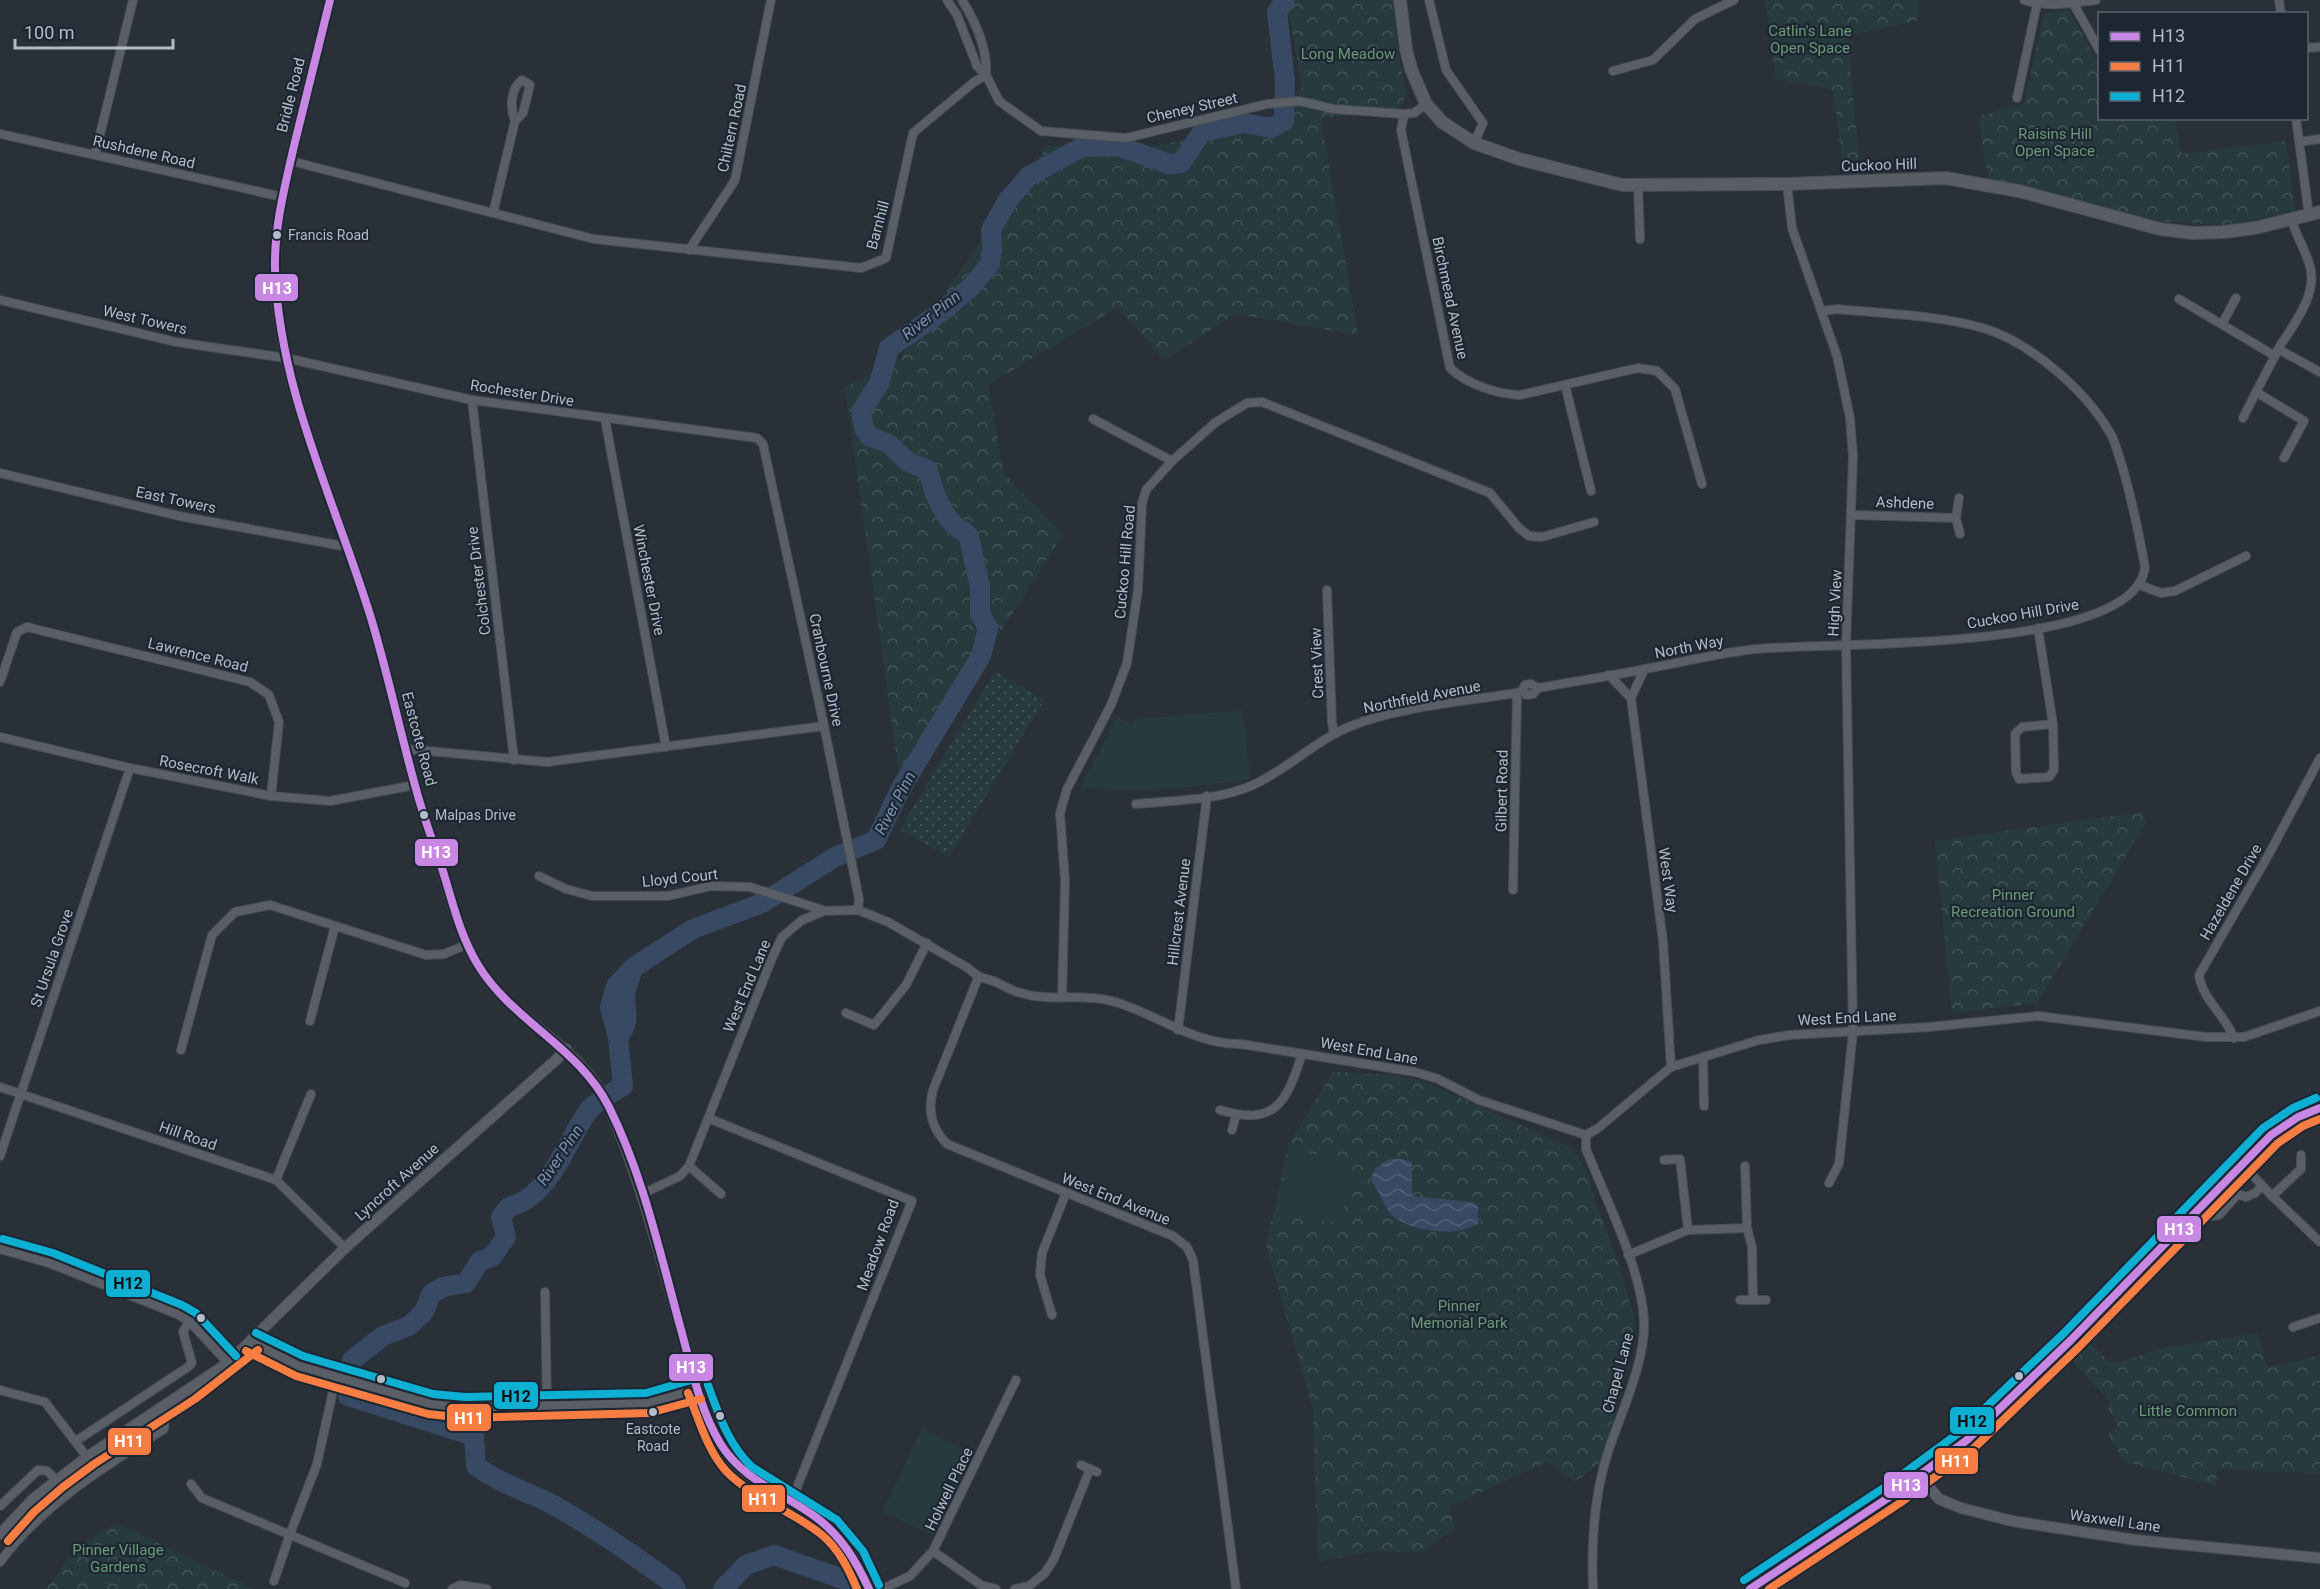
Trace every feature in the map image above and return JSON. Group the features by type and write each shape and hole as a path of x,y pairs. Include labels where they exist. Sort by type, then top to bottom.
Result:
{"main road":[{"name":"Cuckoo Hill","path":"1400,0 1411,69 1426,104 1442,122 1474,143 1519,159 1622,185 1787,184 1945,178 2019,191 2160,229 2193,233 2255,228 2315,213"}],"street":[{"path":"95,155 133,0"},
{"name":"Bridle Road","path":"283,197 330,0"},
{"name":"Chiltern Road","path":"689,250 735,180 771,0"},
{"path":"949,3 961,0"},
{"name":"Cheney Street","path":"961,0 970,12 987,61 986,75"},
{"path":"1429,0 1446,70 1483,123 1474,143"},
{"path":"1613,71 1653,60 1695,20 1734,0"},
{"path":"2024,0 2037,4 2096,0"},
{"name":"Cheney Street","path":"949,3 957,15 977,66 986,75 999,101 1041,131 1126,138 1268,104 1299,101 1334,108 1404,114 1414,113 1426,104"},
{"path":"2073,3 2098,47"},
{"path":"2017,98 2037,4"},
{"name":"Barnhill","path":"689,250 861,268 886,258 913,133 974,82 986,75"},
{"name":"Birchmead Avenue","path":"1404,114 1401,130 1450,368 1460,378 1506,394 1520,396 1638,368 1657,371 1675,389 1702,484"},
{"path":"2296,120 2315,213"},
{"path":"493,213 515,121"},
{"name":"Rushdene Road","path":"0,134 283,197"},
{"path":"2299,142 2320,140"},
{"path":"291,161 594,239 689,250"},
{"name":"High View","path":"1787,184 1792,228 1837,356 1850,418 1853,456 1846,645 1853,1032 1839,1164 1829,1183"},
{"path":"1638,185 1640,239"},
{"name":"Eastcote Road","path":"283,197 275,268 279,327 292,386 371,616 415,785 457,917 468,944 479,967 493,985 566,1049 601,1091 609,1106 642,1194 698,1389 718,1440 733,1463 746,1475 830,1528 854,1557 869,1589"},
{"path":"2243,418 2276,353 2307,301 2311,285 2311,266 2291,219"},
{"path":"2222,324 2236,298"},
{"path":"2179,299 2276,353 2320,372"},
{"name":"West Towers","path":"0,300 176,342 286,358"},
{"path":"1823,311 1838,309 1956,321 1986,329 2042,359 2090,404 2110,432 2131,491 2145,567 2140,585 2161,593 2175,591 2246,556"},
{"name":"Rochester Drive","path":"286,358 472,400 757,438"},
{"path":"1565,385 1591,491"},
{"path":"2256,392 2304,421 2284,458"},
{"name":"Colchester Drive","path":"472,400 514,760"},
{"name":"Cuckoo Hill Road","path":"1062,997 1065,881 1060,813 1067,789 1111,705 1127,663 1138,590 1142,503 1146,490 1172,461 1216,422 1247,403 1262,402 1490,492 1519,528 1529,536 1542,537 1594,522"},
{"name":"Winchester Drive","path":"605,419 666,747"},
{"path":"1093,420 1172,461"},
{"name":"Cranbourne Drive","path":"757,438 763,444 824,726 859,899 858,910"},
{"name":"East Towers","path":"0,473 179,516 348,547"},
{"path":"1959,498 1956,518 1960,534"},
{"name":"Ashdene","path":"1852,515 1956,518"},
{"name":"Cuckoo Hill Drive","path":"1846,645 1979,638 2038,628 2088,616 2130,595 2140,585"},
{"name":"Crest View","path":"1327,590 1334,734"},
{"name":"Lawrence Road","path":"0,682 17,632 27,627 250,682 269,695 279,722 271,796"},
{"path":"2038,628 2053,724 2054,770 2049,777 2019,779 2016,773 2015,734 2022,728 2053,724"},
{"name":"North Way","path":"1519,692 1526,695 1533,694 1538,688 1750,649 1846,645"},
{"path":"1609,675 1631,698 1644,670"},
{"name":"Northfield Avenue","path":"1136,804 1229,793 1253,785 1349,727 1382,716 1519,692"},
{"name":"Gilbert Road","path":"1513,890 1519,692"},
{"name":"West Way","path":"1631,698 1663,941 1671,1067"},
{"path":"406,749 547,762 824,726"},
{"name":"Rosecroft Walk","path":"0,737 130,768 271,796 330,801 415,785"},
{"name":"Hazeldene Drive","path":"2234,1038 2229,1027 2200,987 2199,975 2269,854 2320,758"},
{"name":"St Ursula Grove","path":"0,1156 130,768"},
{"name":"Hillcrest Avenue","path":"1178,1030 1207,796"},
{"name":"Lloyd Court","path":"538,876 566,889 591,896 668,896 711,886 750,887 824,910"},
{"path":"181,1050 212,935 235,912 270,905 426,955 444,954 468,944"},
{"name":"West End Lane","path":"689,1166 782,937 801,920 824,910 858,910 888,922 968,968 978,978 993,981 1022,994 1112,1001 1135,1009 1178,1030 1223,1044 1241,1044 1415,1071 1438,1079 1479,1100 1586,1135 1597,1129 1671,1067 1760,1040 1790,1035 1853,1032 2038,1016 2206,1037 2234,1038 2244,1037 2320,1011"},
{"path":"310,1021 335,926"},
{"path":"846,1013 874,1025 906,985 927,944"},
{"name":"West End Avenue","path":"978,978 933,1090 930,1102 931,1121 938,1135 947,1144 1173,1236 1187,1247 1193,1260 1236,1589"},
{"name":"Lyncroft Avenue","path":"0,1534 33,1499 56,1480 228,1363 345,1248 566,1049"},
{"path":"1220,1110 1247,1116 1265,1112 1281,1103 1291,1088 1302,1054"},
{"path":"1703,1057 1704,1106"},
{"name":"Hill Road","path":"0,1087 276,1180 345,1248"},
{"path":"276,1180 311,1094"},
{"path":"1750,1589 1920,1476 1967,1440 2071,1341 2271,1135 2298,1117 2320,1108"},
{"path":"1232,1130 1236,1115"},
{"name":"Meadow Road","path":"708,1118 912,1201 791,1502"},
{"name":"Chapel Lane","path":"1586,1135 1586,1149 1637,1282 1644,1322 1643,1339 1630,1392 1608,1450 1599,1490 1596,1509 1593,1589"},
{"path":"2272,1196 2301,1169 2301,1155"},
{"path":"1664,1160 1680,1159 1688,1230"},
{"path":"2242,1164 2320,1242"},
{"path":"642,1194 680,1176 689,1166 721,1194"},
{"path":"1745,1167 1747,1228 1752,1247 1753,1300"},
{"path":"2200,1207 2212,1216 2219,1215 2238,1194 2246,1197 2255,1194 2262,1186"},
{"path":"1052,1315 1040,1275 1042,1253 1066,1193"},
{"path":"1628,1255 1688,1230 1747,1228"},
{"path":"0,1249 49,1263 159,1306 189,1321 228,1363"},
{"path":"545,1292 547,1405"},
{"path":"1740,1300 1766,1300"},
{"path":"2293,1327 2320,1318"},
{"path":"76,1441 192,1363 183,1332 189,1321"},
{"path":"251,1342 299,1366 431,1404 465,1408 648,1403 698,1389"},
{"path":"274,1581 317,1464 340,1378"},
{"name":"Holwell Place","path":"882,1589 910,1576 933,1551 1016,1380"},
{"path":"0,1390 45,1402 87,1457"},
{"path":"0,1562 34,1523 56,1503 86,1479 164,1429 165,1416 161,1408"},
{"path":"1015,1589 1029,1586 1045,1573 1054,1559 1094,1470 1080,1465"},
{"path":"0,1506 38,1470 47,1471 56,1480"},
{"name":"Waxwell Lane","path":"1920,1476 1939,1499 1961,1508 2012,1521 2136,1540 2320,1558"},
{"path":"191,1484 202,1498 405,1583"},
{"path":"933,1551 981,1585 996,1589"},
{"path":"452,1589 460,1585 487,1589"}],"green space":[{"name":"Long Meadow","path":"1287,0 1393,0 1397,43 1406,93 1403,104 1394,112 1321,118 1358,335 1235,314 1164,360 1118,307 988,385 1004,474 1063,534 901,788 845,387 899,360 1048,145 1115,154 1284,120 1302,88"},
{"name":"Catlin's Lane Open Space","path":"1765,0 1917,0 1917,21 1848,35 1860,174 1844,175 1833,90 1776,79"},
{"name":"Raisins Hill Open Space","path":"2069,10 2098,63 2098,120 2174,120 2182,154 2286,141 2295,212 2224,225 2157,221 1988,180 1978,117 2024,103 2044,14"},
{"path":"995,671 1044,700 949,857 900,829"},
{"path":"1243,710 1250,779 1192,787 1139,790 1080,788 1117,717 1132,725 1135,719"},
{"name":"Pinner Recreation Ground","path":"2143,812 2146,823 2037,1003 1952,1013 1935,841"},
{"name":"Pinner Memorial Park","path":"1333,1072 1396,1075 1425,1082 1563,1144 1576,1154 1590,1177 1592,1192 1618,1263 1634,1315 1634,1340 1604,1459 1575,1482 1547,1462 1448,1507 1455,1527 1422,1553 1373,1551 1318,1562 1313,1409 1266,1246 1289,1144"},
{"path":"1292,1149 1354,1162 1340,1224 1277,1212"},
{"name":"Little Common","path":"2258,1333 2267,1367 2320,1356 2320,1474 2217,1469 2216,1486 2123,1461 2108,1433 2118,1427 2107,1406 2111,1403 2067,1356 2079,1350 2084,1337 2108,1361 2120,1362 2160,1349"},
{"path":"922,1429 972,1453 933,1535 882,1512"},
{"name":"Pinner Village Gardens","path":"116,1523 254,1589 46,1589 76,1548"}],"water":[{"path":"1390,1159 1412,1162 1412,1196 1473,1202 1478,1206 1478,1224 1458,1231 1445,1232 1420,1229 1398,1220 1387,1209 1371,1181 1377,1168"}],"waterway":[{"name":"River Pinn","path":"676,1589 672,1583 585,1524 476,1466 474,1436 348,1396 352,1360 383,1336 409,1326 424,1312 431,1294 443,1287 466,1283 480,1261 492,1257 506,1237 501,1217 509,1207 524,1201 547,1180 592,1106 623,1086 618,1038 610,1007 616,986 634,967 693,929 762,903 835,857 876,840 901,788 981,656 988,628 980,614 980,587 969,537 953,524 944,512 934,491 928,470 908,462 889,444 869,436 864,428 861,411 879,384 889,348 944,310 971,287 990,264 991,230 1008,200 1029,176 1082,147 1118,146 1169,164 1181,163 1202,132 1244,123 1271,128 1284,121 1285,81 1277,12 1285,0"},
{"path":"618,1038 627,1018 625,997 631,975"},
{"name":"River Pinn","path":"723,1589 746,1565 774,1555 851,1582"}],"transit line":[{"name":"H13","path":"330,0 278,222 275,269 279,314 298,403 371,618 419,799 456,916 471,953 492,985 526,1019 581,1067 609,1107 641,1187 696,1386 706,1415 720,1443 729,1456 752,1477 826,1525 848,1550 869,1589"},
{"name":"H12","path":"1744,1580 1888,1485 1960,1432 2064,1333 2263,1128 2293,1108 2316,1098"},
{"name":"H13","path":"1750,1589 1894,1494 1967,1440 2071,1340 2271,1135 2298,1117 2320,1108"},
{"name":"H11","path":"1769,1589 1900,1503 1974,1448 2079,1347 2278,1143 2303,1126 2320,1119"},
{"name":"H12","path":"3,1239 53,1253 182,1305 196,1313 236,1356"},
{"name":"H12","path":"256,1333 303,1356 433,1394 465,1397 646,1393 695,1379"},
{"name":"H11","path":"8,1541 34,1512 63,1487 94,1464 195,1399 258,1350"},
{"name":"H11","path":"246,1351 296,1376 428,1414 464,1418 649,1413 701,1399"},
{"name":"H12","path":"708,1385 725,1429 744,1458 752,1467 837,1520 863,1551 879,1585"},
{"name":"H11","path":"688,1393 719,1463 748,1489 822,1535 838,1553 857,1589"}],"place":[{"name":"Francis Road","path":"277,235"},
{"name":"Malpas Drive","path":"424,815"},
{"name":"Eastcote Road","path":"653,1412"}]}
